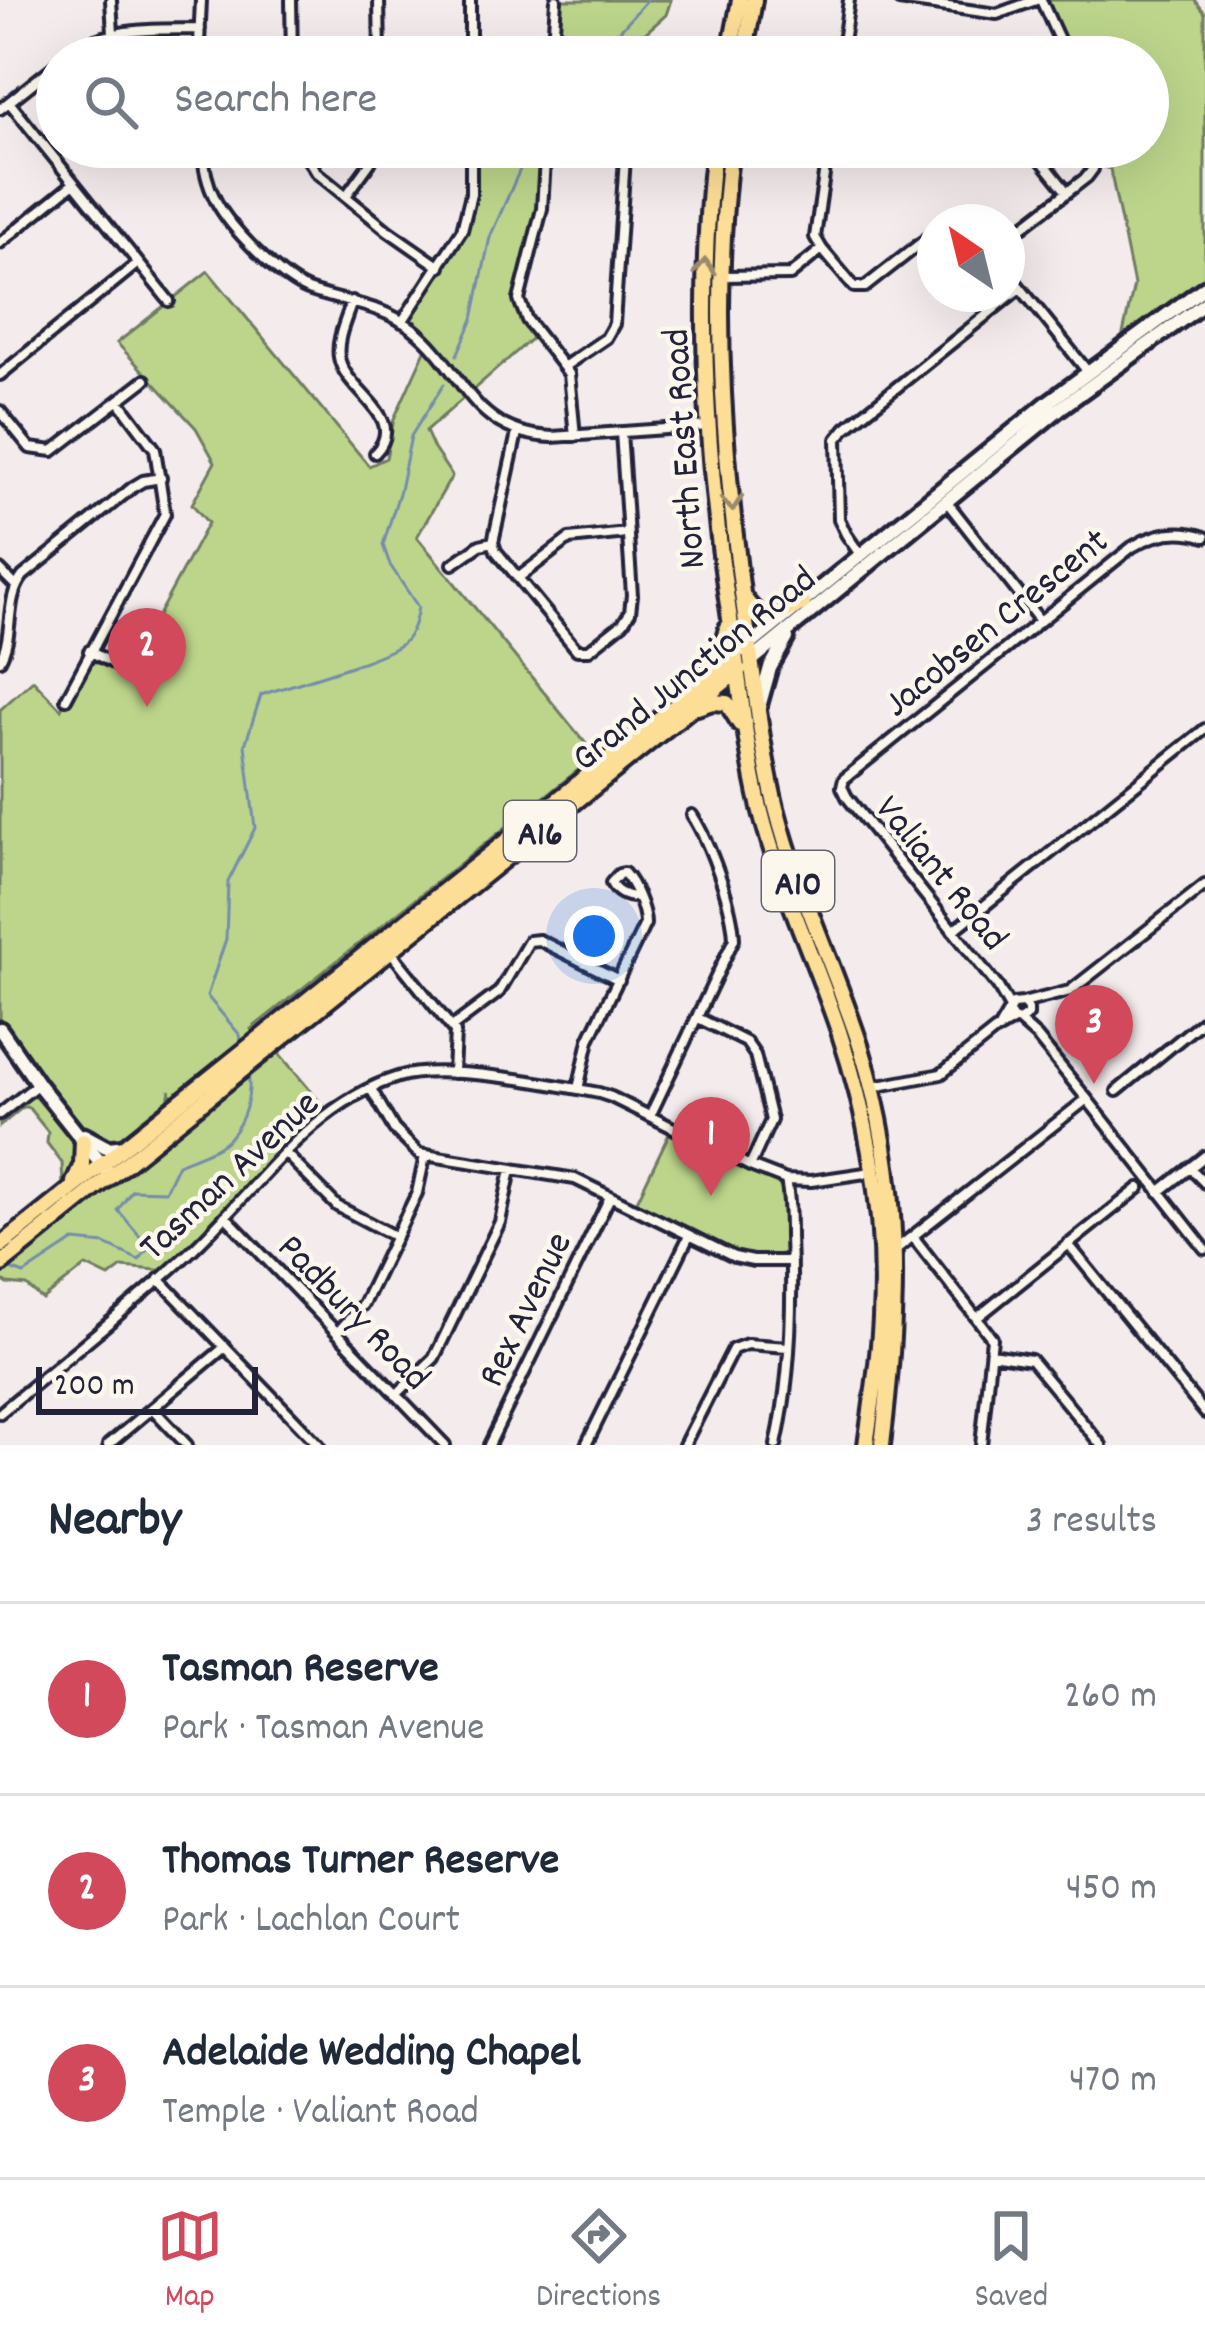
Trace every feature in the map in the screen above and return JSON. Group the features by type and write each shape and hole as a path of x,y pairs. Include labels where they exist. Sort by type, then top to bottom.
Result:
{"highway":[{"path":"733,36 740,0"},
{"path":"748,36 754,0"},
{"name":"North East Road","path":"723,168 704,286 704,358 721,565 790,859 860,1046 889,1178 895,1330 882,1445"},
{"name":"North East Road","path":"726,168 720,351 742,593 746,734 773,853 851,1070 874,1172 881,1238 881,1324 866,1445"},
{"path":"724,405 709,426 726,440"},
{"path":"742,593 754,611 766,617 803,603"},
{"path":"687,705 720,655 730,616"},
{"name":"Grand Junction Road","path":"0,1265 107,1171 743,659"},
{"path":"687,705 727,703 746,734"},
{"path":"851,1070 872,1087 861,1107"},
{"name":"Grand Junction Road","path":"0,1246 68,1192 107,1171 126,1146 226,1076"},
{"path":"68,1192 82,1164 77,1135"},
{"path":"881,1238 895,1250 882,1277"}],"main road":[{"name":"Grand Junction Road","path":"743,659 799,622 942,496 1021,439 1205,287"},
{"name":"Grand Junction Road","path":"1092,378 1204,304"},
{"path":"1177,308 1204,304"},
{"name":"Grand Junction Road","path":"743,659 803,603 865,560"},
{"path":"758,711 770,668 799,622"},
{"path":"0,1029 107,1171"},
{"path":"77,1135 103,1147 126,1146"}],"street":[{"path":"111,0 113,33"},
{"path":"200,36 201,0"},
{"path":"291,0 292,36"},
{"path":"380,0 380,36"},
{"path":"470,0 470,36"},
{"path":"553,36 556,0"},
{"path":"844,36 849,0"},
{"path":"899,0 997,14 1038,0 1056,36"},
{"path":"104,36 130,30 200,28"},
{"path":"0,109 36,81"},
{"path":"9,102 36,136"},
{"path":"62,168 169,301"},
{"path":"204,168 217,202 267,263 308,290 382,310 402,322 429,345 481,409 517,433 574,436 709,426"},
{"path":"313,168 440,267"},
{"path":"346,196 366,168"},
{"path":"402,322 458,240 472,194 471,168"},
{"path":"544,168 542,209 519,300 527,320 570,377 574,436"},
{"path":"565,366 606,338 614,324 624,168"},
{"path":"825,168 815,237 854,287 865,287 917,246"},
{"path":"1048,168 1067,192"},
{"path":"1025,225 1094,168"},
{"path":"0,243 74,183"},
{"path":"723,276 790,275 822,249"},
{"path":"0,375 138,263"},
{"path":"1025,294 1092,378"},
{"path":"352,301 339,358 384,421 386,439 375,453"},
{"path":"865,560 839,519 836,439 990,312"},
{"path":"0,411 28,446 55,450 145,380"},
{"path":"66,699 163,520 153,444 118,401"},
{"path":"517,433 493,542 573,647 587,651 620,626 630,612 621,432"},
{"path":"0,659 6,648 15,585 133,487 160,478"},
{"path":"942,496 1040,620"},
{"name":"Jacobsen Crescent","path":"843,792 844,778 852,771 1142,541 1174,532 1205,537"},
{"path":"518,578 569,539 627,533"},
{"path":"453,564 480,545 493,542"},
{"path":"0,569 15,585"},
{"path":"89,652 132,673"},
{"path":"953,931 1205,729"},
{"name":"Valiant Road","path":"843,792 1205,1249"},
{"path":"650,1116 732,947 734,931 705,835 692,814"},
{"path":"872,1087 941,1074 1018,1011 1044,997 1070,992 1205,885"},
{"path":"578,1089 585,1050 645,924 635,897"},
{"path":"452,1027 499,992 529,940 539,940 619,980"},
{"path":"387,946 452,1027 456,1038 453,1073"},
{"path":"698,1018 746,1042 755,1055 771,1120 750,1166"},
{"path":"1117,1091 1205,1019"},
{"name":"Tasman Avenue","path":"0,1413 159,1279 284,1152 330,1114 402,1075 453,1073 611,1096 786,1180 874,1172"},
{"path":"0,1114 38,1084"},
{"path":"371,1089 394,1129 425,1156 565,1176 734,1257 791,1261"},
{"path":"895,1250 1087,1099"},
{"path":"284,1152 337,1206 396,1237"},
{"path":"337,1333 363,1304 421,1184 425,1156"},
{"path":"1160,1192 1205,1156"},
{"path":"1190,1168 1205,1183"},
{"path":"396,1395 434,1358 500,1222 511,1169"},
{"path":"776,1445 788,1347 791,1261 786,1180"},
{"path":"977,1317 1138,1188"},
{"name":"Rex Avenue","path":"489,1445 610,1197"},
{"name":"Padbury Road","path":"225,1216 434,1441 446,1445"},
{"path":"586,1445 689,1236"},
{"path":"914,1238 991,1334 981,1445"},
{"path":"1068,1244 1205,1414"},
{"path":"159,1279 319,1445"},
{"path":"684,1445 733,1349 747,1344 788,1347"},
{"path":"108,1445 225,1347"},
{"path":"991,1354 1031,1360 1097,1444"},
{"path":"152,1408 187,1445"}],"green space":[{"path":"556,0 671,0 666,15 642,36 553,36"},
{"path":"1047,0 1195,0 1205,13 1205,280 1120,347 1134,285 1107,168 1169,168 1169,36 1063,36"},
{"path":"471,168 547,168 519,295 538,333 426,431 452,476 417,537 596,756 251,1029 256,1042 173,1109 170,1090 167,1106 119,1144 104,1141 77,1125 0,1023 0,710 33,680 61,709 89,651 128,671 208,523 192,504 215,462 196,428 117,343 208,271 369,466 386,458 394,419 428,344 402,322 453,248 471,194"},
{"path":"278,1052 330,1114 168,1271 122,1267 109,1277 86,1266 43,1300 27,1286 0,1279 0,1274"},
{"path":"32,1097 77,1146 76,1173 63,1188 62,1163 47,1143 48,1132 28,1107 0,1126 0,1121"},
{"path":"669,1134 779,1184 785,1253 766,1257 727,1252 633,1209"}],"waterway":[{"path":"615,36 647,0"},
{"path":"457,355 473,319 490,237 521,168"},
{"path":"242,1046 240,1035 207,996 226,939 228,882 255,828 245,745 261,695 379,656 410,635 418,607 390,565 383,545 411,436 444,384"},
{"path":"5,1267 24,1274 74,1241 105,1244 139,1260 149,1247 118,1210 132,1190 165,1191 178,1164 230,1137 246,1107 248,1073"}],"place":[{"name":"Thomas Turner Reserve","path":"147,707"},
{"name":"Adelaide Wedding Chapel","path":"1094,1084"},
{"name":"Tasman Reserve","path":"711,1196"}]}
